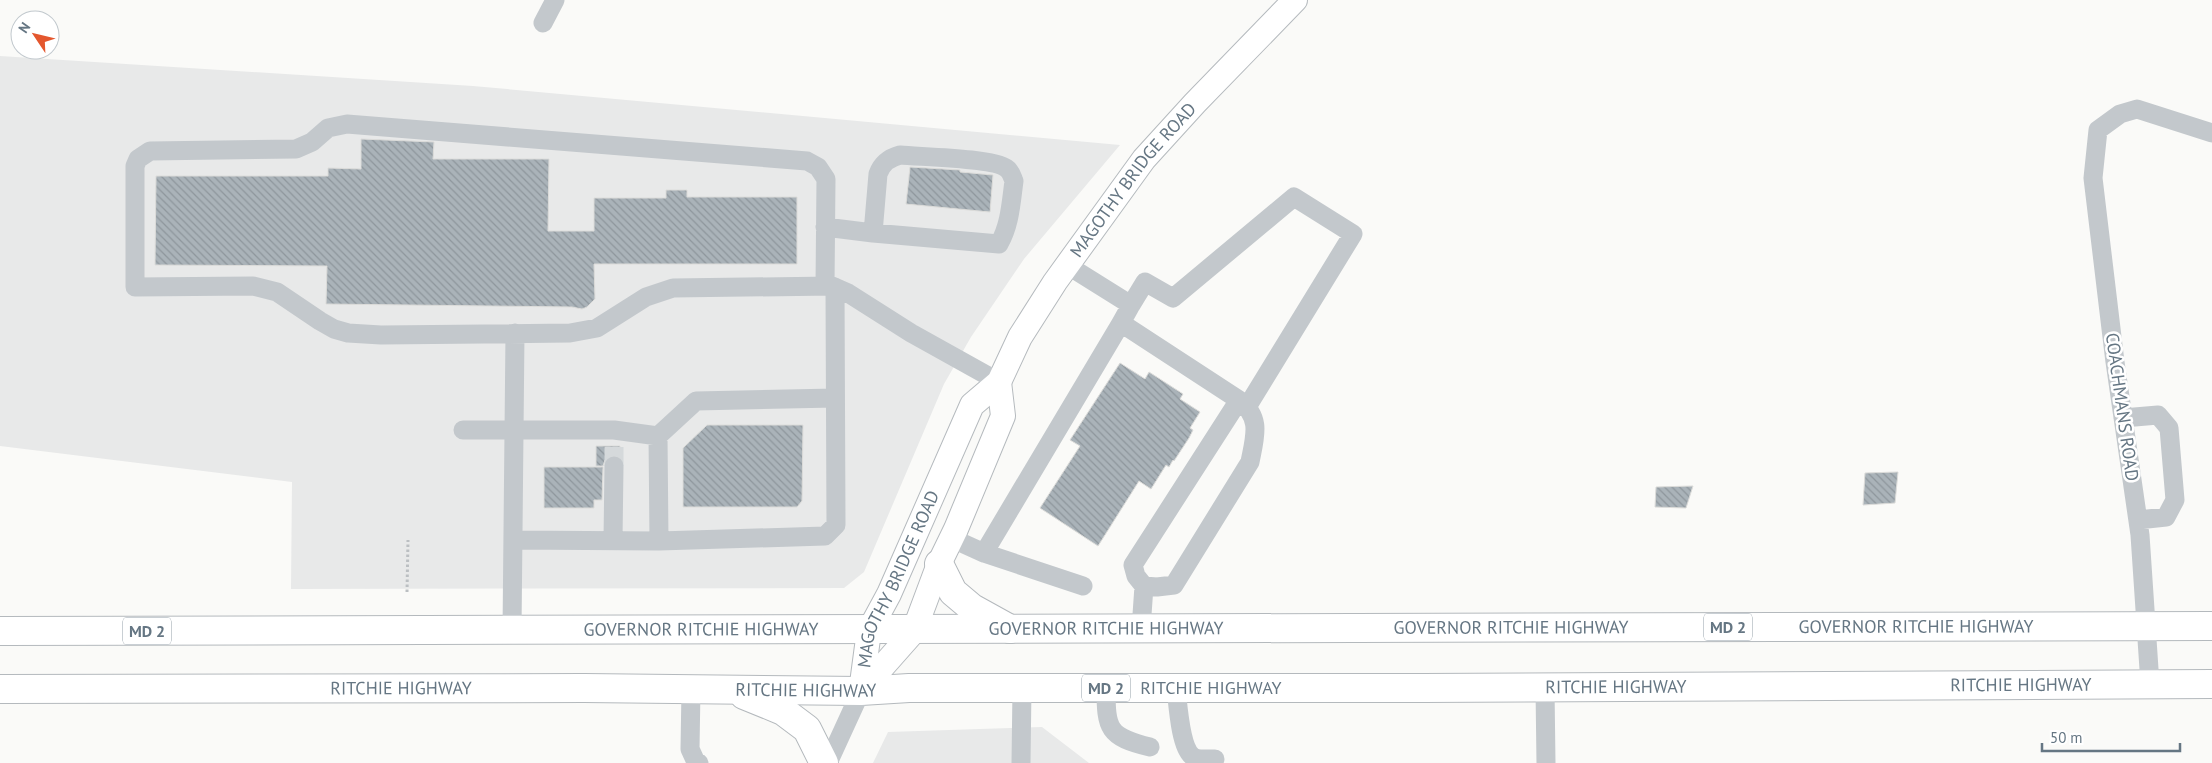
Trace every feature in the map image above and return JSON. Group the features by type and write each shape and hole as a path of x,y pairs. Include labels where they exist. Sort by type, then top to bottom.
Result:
{"highway":[{"path":"939,564 953,592 972,608 1011,630"},
{"name":"GOVERNOR RITCHIE HIGHWAY","path":"0,631 914,631 2212,626"},
{"name":"RITCHIE HIGHWAY","path":"0,689 691,689 861,691 910,688 1545,688 2212,684"},
{"path":"731,690 782,711 808,729 824,763"}],"main road":[{"name":"MAGOTHY BRIDGE ROAD","path":"861,691 869,631 889,594 972,405 999,382 1020,337 1067,265 1119,192 1170,129 1294,0"},
{"name":"MAGOTHY BRIDGE ROAD","path":"861,691 914,631 939,564 1003,416 999,382"}],"street":[{"path":"543,23 555,0"},
{"name":"COACHMANS ROAD","path":"2150,684 2138,520 2093,178 2098,130 2120,114 2137,109 2212,133"},
{"path":"513,540 659,541 825,536 836,526 835,398 830,287 825,227 826,179 818,166 807,161 347,124 328,128 312,142 296,149 160,150 144,153 138,159 135,176 134,287 253,286 266,288 276,292 334,329 348,333 381,335 570,333 596,328 646,297 673,288 830,287 999,382"},
{"path":"825,227 872,233 999,244 1006,233 1014,182 1012,176 1006,168 990,163 900,155 890,157 881,167 878,174 872,233"},
{"path":"984,553 1146,282 1173,298 1294,197 1352,234 1243,403 1133,565 1136,576 1144,586 1141,629"},
{"path":"1067,265 1131,305"},
{"path":"1121,322 1243,403 1255,421 1254,443 1250,462 1174,586 1144,586"},
{"path":"512,631 514,334"},
{"path":"463,430 514,430 614,438 658,436 696,401 835,398"},
{"path":"2124,418 2158,416 2169,428 2174,500 2166,517 2138,520"},
{"path":"658,436 659,541"},
{"path":"613,540 614,466"},
{"path":"951,538 984,553 1083,586"},
{"path":"1021,763 1022,688"},
{"path":"1106,688 1106,717 1111,728 1125,741 1150,746"},
{"path":"1176,688 1182,733 1187,748 1195,758 1215,759"},
{"path":"1545,688 1546,763"},
{"path":"691,689 690,749 695,760 699,763"},
{"path":"828,763 861,691"}],"path":[{"path":"406,592 408,540"}],"shaded area":[{"path":"0,56 10,57 10,60 60,60 473,86 1120,145 1024,259 971,337 944,384 864,572 844,588 291,589 292,482 0,446"},
{"path":"1042,727 1089,763 873,763 888,732"}],"building":[{"path":"361,139 434,142 433,159 549,159 548,231 594,231 594,198 666,198 666,190 687,190 687,197 797,197 797,264 594,264 595,299 582,309 572,307 326,304 327,266 155,265 156,176 328,176 328,168 361,169"},
{"path":"910,167 960,170 960,172 993,175 990,212 906,204"},
{"path":"1120,363 1145,379 1149,372 1183,394 1180,399 1200,412 1190,428 1193,430 1189,438 1174,461 1169,467 1166,465 1151,489 1139,481 1098,546 1040,508 1080,446 1070,440"},
{"path":"707,425 803,425 802,501 797,507 683,507 683,448"},
{"path":"596,446 620,446 620,457 615,455 609,456 603,466 596,466"},
{"path":"544,467 603,467 602,500 594,500 594,508 544,508"},
{"path":"1898,472 1895,503 1863,505 1865,473"},
{"path":"1693,486 1686,508 1655,507 1656,487"}],"tunnel":[{"path":"614,446 614,466"}]}
